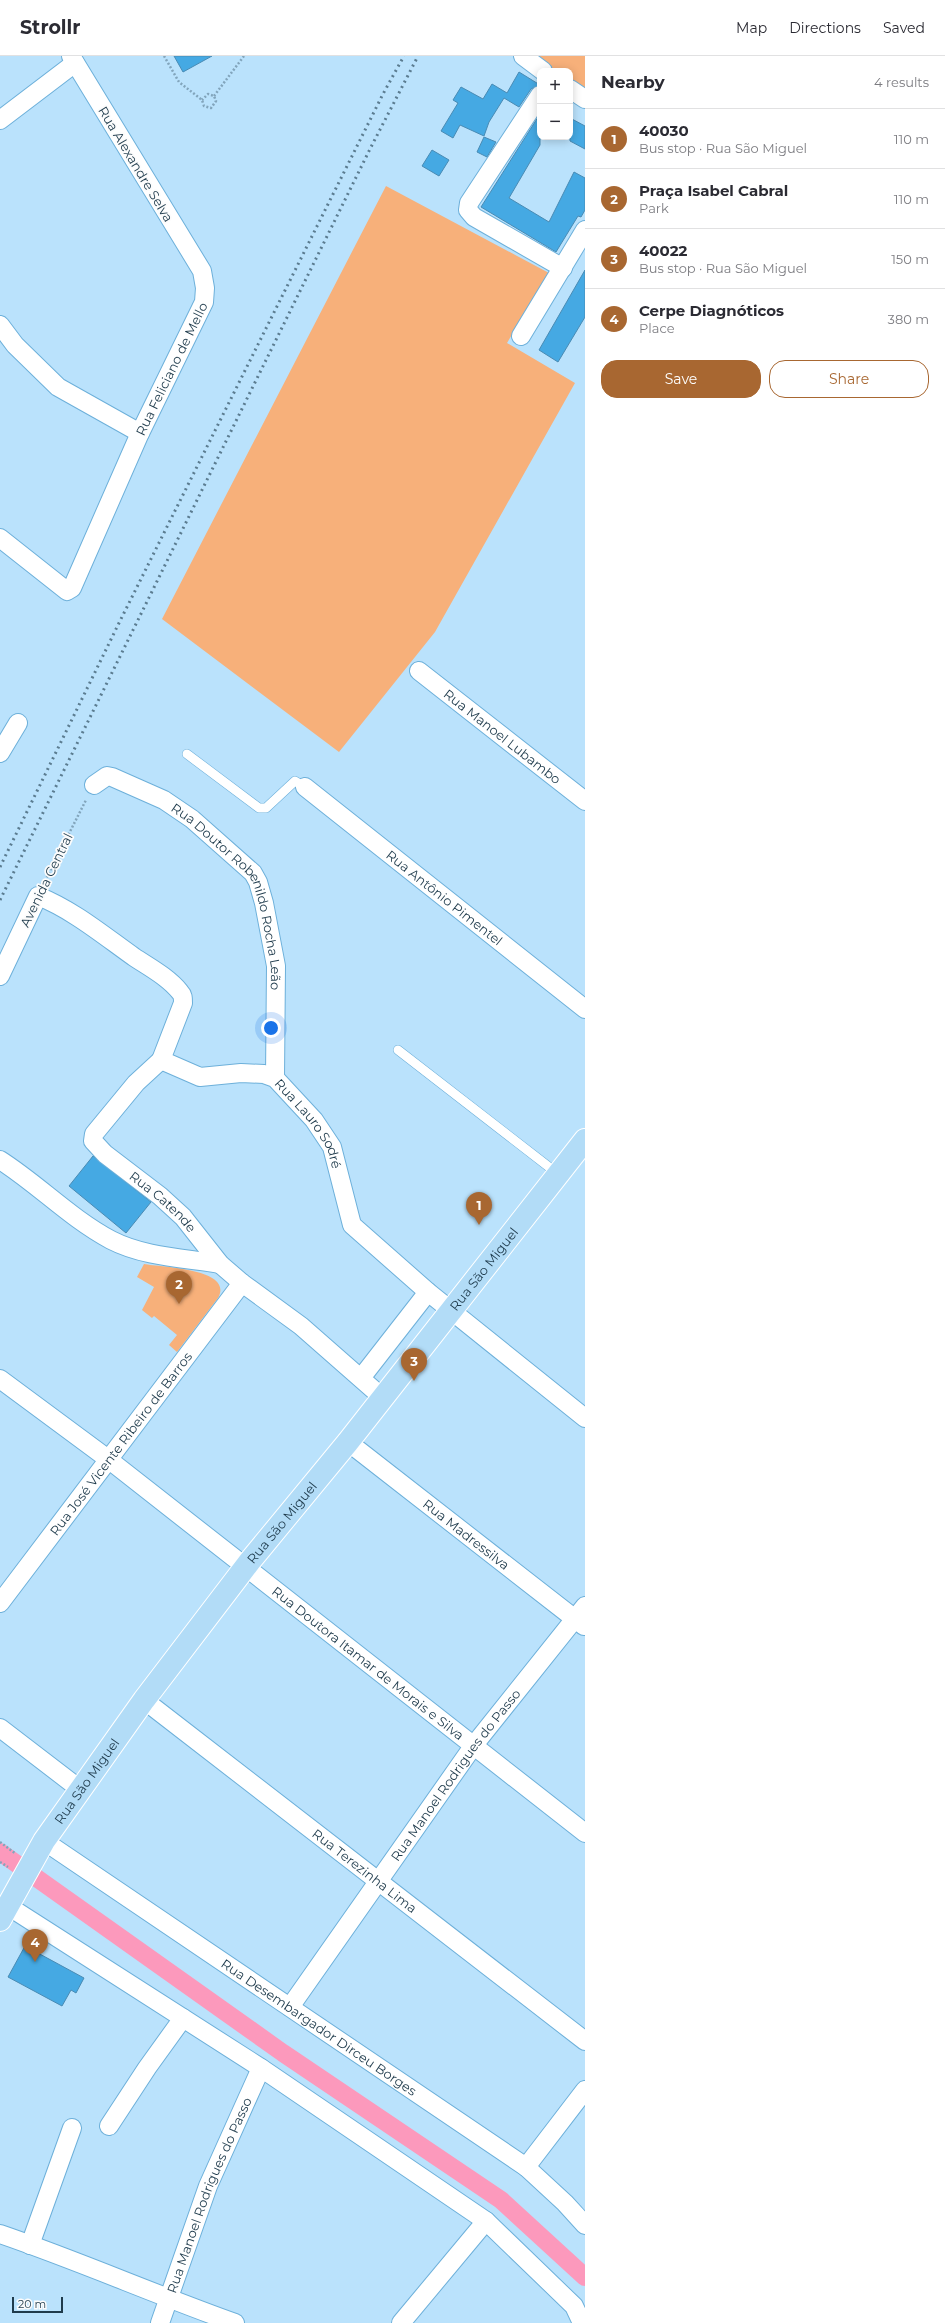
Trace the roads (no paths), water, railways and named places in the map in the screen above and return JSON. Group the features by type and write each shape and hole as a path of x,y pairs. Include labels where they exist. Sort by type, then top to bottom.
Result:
{"main road":[{"name":"Rua São Miguel","path":"4,1913 44,1841 82,1790 144,1700 246,1566 348,1442 585,1140"}],"street":[{"path":"522,56 539,68"},
{"path":"0,120 73,59"},
{"name":"Rua Alexandre Selva","path":"73,59 202,271"},
{"path":"573,91 585,99"},
{"path":"537,100 469,203 468,210 474,217 563,268"},
{"path":"521,336 585,230"},
{"name":"Rua Feliciano de Mello","path":"0,325 25,356 58,387 140,433 204,302 205,288 202,271"},
{"path":"0,538 67,591 72,588 140,433"},
{"name":"Rua Manoel Lubambo","path":"420,671 585,802"},
{"path":"0,751 18,723"},
{"name":"Rua Doutor Robenildo Rocha Leão","path":"94,785 107,776 112,777 164,800 192,819 253,873 264,903 276,966 275,1078"},
{"name":"Rua Antônio Pimentel","path":"305,787 585,1009"},
{"name":"Avenida Central","path":"0,976 38,896 78,917 165,978 184,997 161,1060"},
{"name":"Rua Lauro Sodré","path":"161,1060 200,1077 241,1073 264,1074 275,1078 314,1120 332,1147 347,1214 352,1225 428,1292 585,1418"},
{"name":"Rua Catende","path":"161,1060 136,1082 94,1134 93,1141 98,1148 160,1196 182,1217 220,1264 242,1283 301,1326 383,1398"},
{"path":"0,1160 19,1172 80,1221 112,1240 138,1250 220,1264"},
{"name":"Rua José Vicente Ribeiro de Barros","path":"0,1603 242,1283"},
{"path":"361,1378 428,1292"},
{"name":"Rua Doutora Itamar de Morais e Silva","path":"0,1379 108,1459 585,1832"},
{"name":"Rua Madressilva","path":"348,1442 582,1617"},
{"name":"Rua Manoel Rodrigues do Passo","path":"290,2007 474,1745 582,1617"},
{"name":"Rua Terezinha Lima","path":"144,1700 585,2041"},
{"path":"0,1728 82,1790"},
{"name":"Rua Desembargador Dirceu Borges","path":"44,1841 526,2167 565,2203 585,2225"},
{"path":"4,1913 183,2018 261,2068 486,2221 574,2306 582,2323"},
{"path":"109,2126 147,2068 183,2018"},
{"name":"Rua Manoel Rodrigues do Passo","path":"160,2323 166,2299 208,2186 261,2068"},
{"path":"526,2167 585,2090"},
{"path":"30,2245 72,2128"},
{"path":"401,2323 486,2221"},
{"path":"0,2234 166,2299 235,2323"}],"lane":[{"path":"187,754 259,808 266,808 295,781 305,787"},
{"path":"398,1050 558,1174"}],"waterway":[{"path":"0,1852 283,2053 501,2200 585,2277"}],"railway":[{"path":"0,867 118,625 383,94 404,56"},
{"path":"0,900 370,149 418,56"}],"place":[{"name":"40030","path":"479,1225"},
{"name":"Praça Isabel Cabral","path":"179,1304"},
{"name":"40022","path":"414,1381"},
{"name":"Cerpe Diagnóticos","path":"35,1962"}]}
